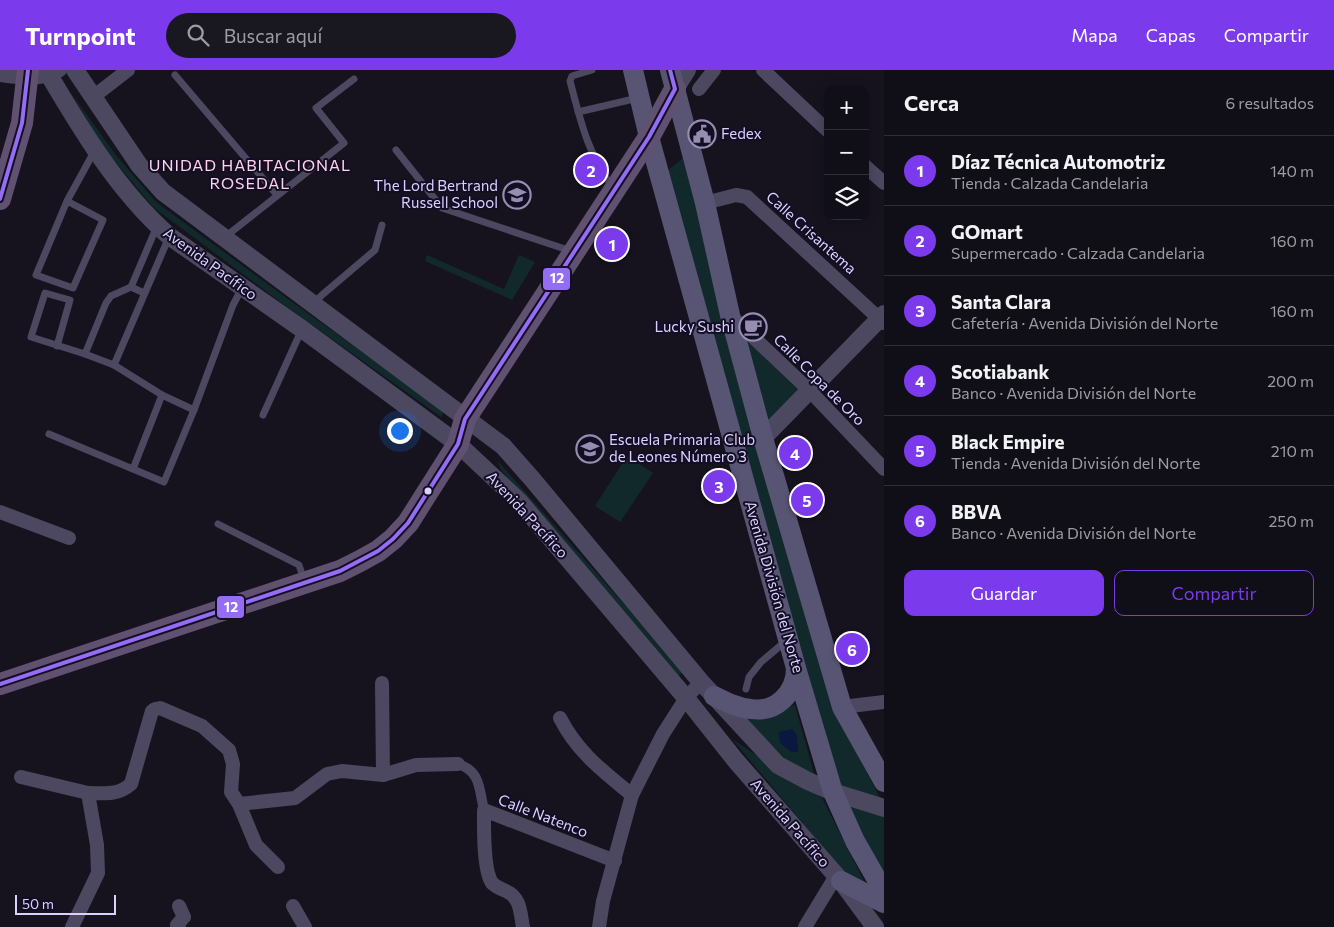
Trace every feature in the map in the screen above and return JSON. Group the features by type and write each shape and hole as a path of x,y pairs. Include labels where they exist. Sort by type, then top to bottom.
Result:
{"main road":[{"name":"Avenida División del Norte","path":"633,70 649,137 788,640 833,792 855,841 884,892"},
{"path":"0,199 22,122 42,73"},
{"name":"Avenida División del Norte","path":"672,79 705,203 730,315 763,438 842,707 884,782"},
{"path":"0,684 305,583 360,562 393,539 408,523 458,444 465,419 649,137 672,79"},
{"path":"708,689 744,708 760,710 776,705 789,694 796,677 796,668"},
{"path":"838,878 884,903"}],"street":[{"name":"Avenida Pacífico","path":"75,70 139,165 162,192 502,446 534,480 708,689 778,765 833,792 884,808"},
{"path":"93,97 128,70"},
{"path":"672,79 687,70"},
{"path":"699,89 714,70"},
{"path":"763,70 827,130"},
{"name":"Avenida Pacífico","path":"42,73 119,182 163,231 302,329 458,444 519,501 686,698 736,761 838,878"},
{"path":"0,75 42,73"},
{"path":"869,170 884,184"},
{"name":"Calle Crisantema","path":"705,203 736,195 747,197 883,318"},
{"name":"Calle Copa de Oro","path":"730,315 809,390 884,469"},
{"path":"763,438 883,318"},
{"path":"0,512 70,538"},
{"path":"382,683 383,775"},
{"path":"588,927 599,927 603,901 632,796 663,734 686,698 708,689"},
{"path":"842,707 884,702"},
{"path":"21,777 88,793 122,791 131,784 152,711 160,708 202,726 229,750 233,764 231,792 239,804 256,845 278,867"},
{"path":"560,718 585,755 632,796"},
{"path":"239,804 295,798 327,774 342,771 383,775 416,765 458,764"},
{"name":"Calle Natenco","path":"458,764 467,767 476,777 484,810 615,861"},
{"path":"72,927 98,872 98,845 88,793"},
{"path":"484,810 484,843 489,877 494,885 516,898 519,903 523,927"},
{"path":"805,927 838,878 875,927"},
{"path":"179,927 177,926 184,917 180,906"},
{"path":"293,906 305,927"}],"lane":[{"path":"592,70 572,76 570,80 583,132 595,162 614,190"},
{"path":"176,75 277,195"},
{"path":"224,237 344,143 316,108 354,79"},
{"path":"578,112 639,97"},
{"path":"67,201 103,220 73,288 36,275 67,201 95,150"},
{"path":"396,150 442,208 574,252"},
{"path":"314,304 375,250 382,225"},
{"path":"85,354 106,303 111,296 130,287 163,231"},
{"path":"114,366 144,293 163,231"},
{"path":"130,287 144,293"},
{"path":"48,434 164,482 194,410 233,305 242,288"},
{"path":"57,346 70,300 45,293 31,337 57,346 85,354 114,366 162,395 194,410"},
{"path":"263,415 302,329"},
{"path":"133,469 162,395"},
{"path":"218,524 299,565 305,583"},
{"path":"746,690 749,677 761,662 788,640"}],"green space":[{"path":"72,94 115,154 156,202 444,411 441,417 283,304 153,207 103,147"},
{"path":"683,158 838,716 881,800 841,785 808,687 667,171"},
{"path":"427,255 504,289 519,255 535,262 512,300 425,261"},
{"path":"736,315 809,390 766,434"},
{"path":"627,456 653,473 620,522 595,506"},
{"path":"497,460 683,671 678,677 501,470"},
{"path":"795,705 815,777 785,759 743,716"},
{"path":"732,739 822,798 865,883 848,877"},
{"path":"845,798 884,812 884,877"}],"water":[{"path":"792,729 797,735 798,752 791,752 780,743 779,732"}],"transit line":[{"name":"12","path":"0,199 22,123 28,70"},
{"name":"12","path":"0,684 340,571 378,551 393,539 408,523 458,444 465,419 649,137 675,89 670,70"}],"place":[{"name":"Fedex","path":"702,134"},
{"name":"GOmart","path":"591,170"},
{"name":"The Lord Bertrand Russell School","path":"517,195"},
{"name":"Díaz Técnica Automotriz","path":"612,244"},
{"name":"Lucky Sushi","path":"753,327"},
{"name":"Escuela Primaria Club de Leones Número 3","path":"590,449"},
{"name":"Scotiabank","path":"795,453"},
{"name":"Santa Clara","path":"719,486"},
{"name":"Black Empire","path":"807,500"},
{"name":"BBVA","path":"852,649"}],"district":[{"name":"UNIDAD HABITACIONAL ROSEDAL","path":"250,174"}]}
